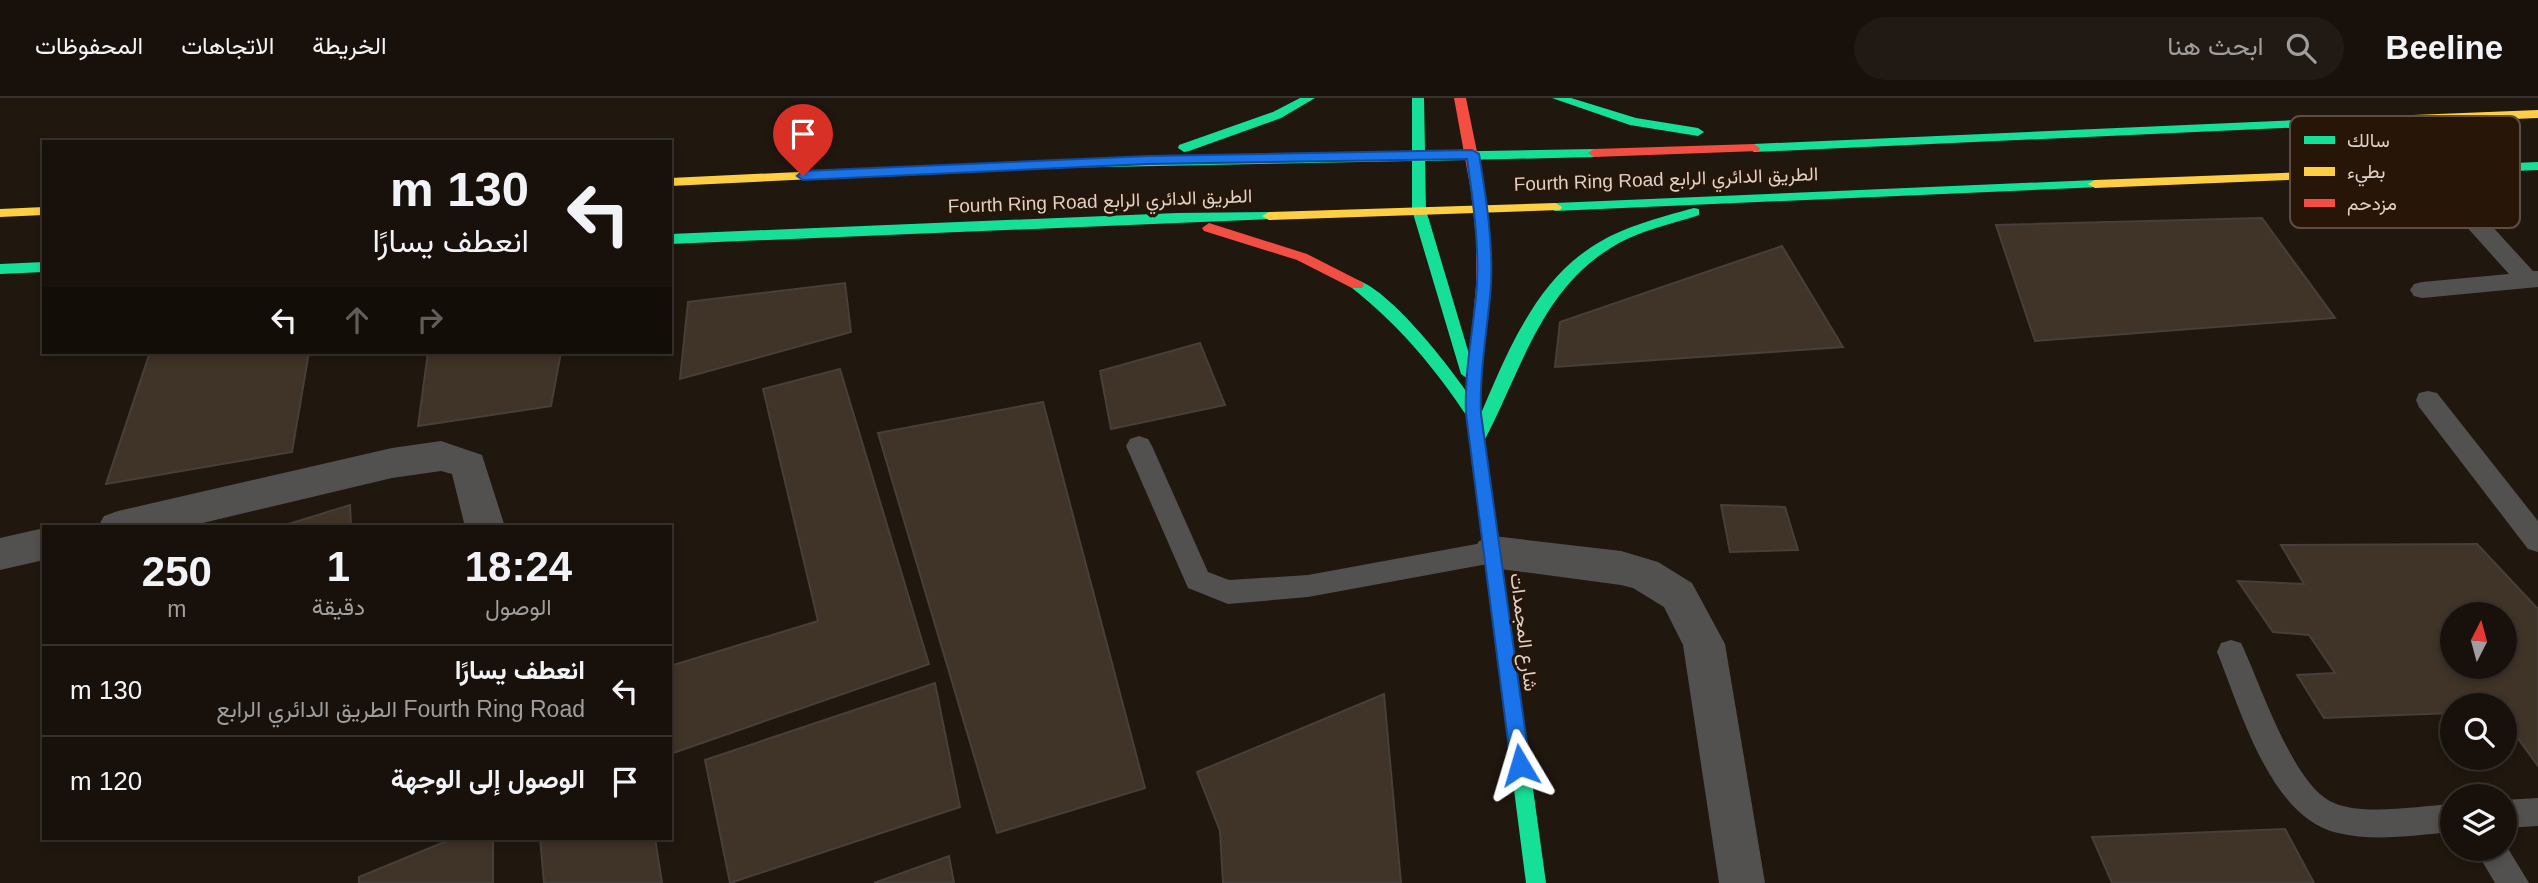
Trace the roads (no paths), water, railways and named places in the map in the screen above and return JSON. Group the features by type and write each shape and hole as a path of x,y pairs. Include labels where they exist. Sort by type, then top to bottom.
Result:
{"main road":[{"path":"1148,160 1239,130 1309,98"},
{"name":"شارع المجمدات","path":"1418,98 1419,210 1472,386"},
{"name":"شارع المجمدات","path":"1460,98 1481,208 1484,283 1472,386 1473,414 1536,883"},
{"path":"1558,98 1634,122 1786,147"},
{"name":"Fourth Ring Road الطريق الدائري الرابع","path":"2492,116 2538,114"},
{"name":"Fourth Ring Road الطريق الدائري الرابع","path":"672,182 1148,160 1786,147 2290,125"},
{"name":"Fourth Ring Road الطريق الدائري الرابع","path":"2520,167 2538,166"},
{"path":"2520,169 2538,174"},
{"name":"Fourth Ring Road الطريق الدائري الرابع","path":"672,239 1177,217 1364,215 1419,210 2290,175"},
{"path":"1477,440 1540,308 1573,267 1621,236 1735,197"},
{"path":"0,213 42,211"},
{"path":"1177,217 1302,257 1359,285 1391,309 1434,354 1473,414"},
{"path":"0,269 42,267"}],"street":[{"path":"127,525 392,463 441,456 469,465 484,525"},
{"path":"0,554 42,544"},
{"path":"1493,552 1621,568 1644,574 1678,595 1704,644 1742,883"}],"lane":[{"path":"2483,228 2533,280"},
{"path":"2422,290 2533,280"},
{"path":"2428,400 2538,541"},
{"path":"1139,446 1198,580 1228,592 1308,586 1493,552"},
{"path":"2231,652 2281,766 2303,796 2322,814 2370,822 2440,819"},
{"path":"2517,813 2538,812"},
{"path":"2499,861 2513,883"}]}
